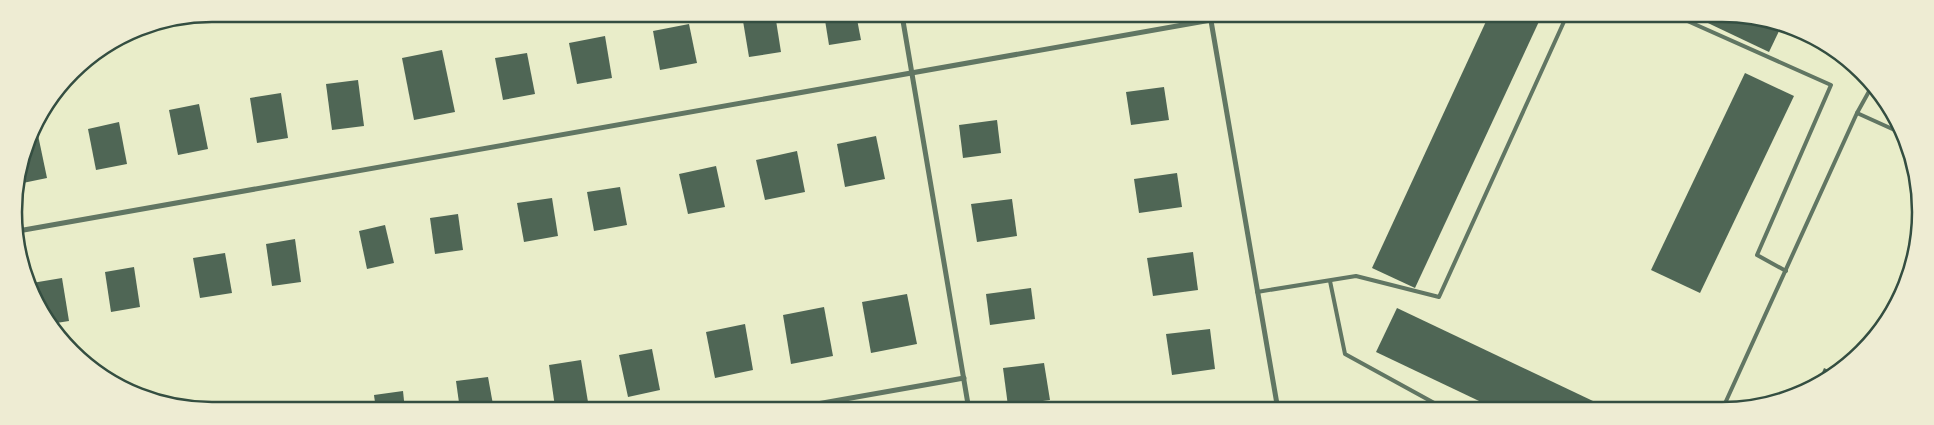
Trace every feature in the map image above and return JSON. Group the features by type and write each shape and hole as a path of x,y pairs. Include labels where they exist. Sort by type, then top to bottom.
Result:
{"street":[{"path":"903,22 968,402"},
{"path":"23,230 912,73 1188,22"},
{"path":"1211,22 1277,402"},
{"path":"828,402 964,378"}],"lane":[{"path":"1257,292 1356,276 1439,297 1564,22"},
{"path":"1690,22 1831,85 1757,255 1786,271"},
{"path":"1726,402 1857,113 1868,92"},
{"path":"1857,113 1892,129"},
{"path":"1330,280 1345,354 1432,402"}],"building":[{"path":"743,22 776,22 781,52 749,57"},
{"path":"825,22 858,22 861,40 829,45"},
{"path":"1486,22 1539,22 1415,288 1372,268"},
{"path":"1706,22 1746,24 1779,32 1769,52"},
{"path":"689,24 697,63 660,70 653,31"},
{"path":"605,36 612,78 577,84 569,43"},
{"path":"442,50 455,112 414,120 402,58"},
{"path":"527,53 535,94 503,100 495,58"},
{"path":"1745,73 1794,96 1700,293 1651,270"},
{"path":"358,80 364,126 332,130 326,84"},
{"path":"1164,87 1169,120 1131,125 1126,92"},
{"path":"281,93 288,138 257,143 250,98"},
{"path":"199,104 208,149 178,155 169,110"},
{"path":"997,120 1001,153 963,158 959,125"},
{"path":"119,122 127,164 96,170 88,129"},
{"path":"876,136 885,179 845,187 837,144"},
{"path":"38,137 47,178 25,183 29,163"},
{"path":"797,151 805,192 765,200 756,160"},
{"path":"716,166 725,207 688,214 679,174"},
{"path":"1177,173 1182,207 1139,213 1134,179"},
{"path":"620,187 627,225 594,231 587,192"},
{"path":"552,198 558,236 524,242 517,203"},
{"path":"1012,199 1017,236 977,242 971,204"},
{"path":"458,214 463,250 435,254 430,218"},
{"path":"385,225 394,263 367,269 359,231"},
{"path":"295,239 301,282 272,286 266,244"},
{"path":"1193,252 1198,290 1153,296 1147,258"},
{"path":"225,253 232,293 200,298 193,258"},
{"path":"134,267 140,307 111,312 105,272"},
{"path":"62,278 69,321 58,323 48,308 36,282"},
{"path":"1031,288 1035,319 990,325 986,294"},
{"path":"907,294 917,344 871,353 862,302"},
{"path":"824,307 833,356 791,364 783,315"},
{"path":"1397,308 1593,401 1481,402 1376,352"},
{"path":"745,324 753,370 715,378 706,332"},
{"path":"1210,329 1215,369 1172,375 1166,334"},
{"path":"652,349 660,390 628,397 619,355"},
{"path":"581,360 588,402 554,402 549,365"},
{"path":"1044,363 1050,400 1007,402 1003,368"},
{"path":"488,377 493,402 459,402 456,381"},
{"path":"403,391 404,402 375,402 374,395"}]}
